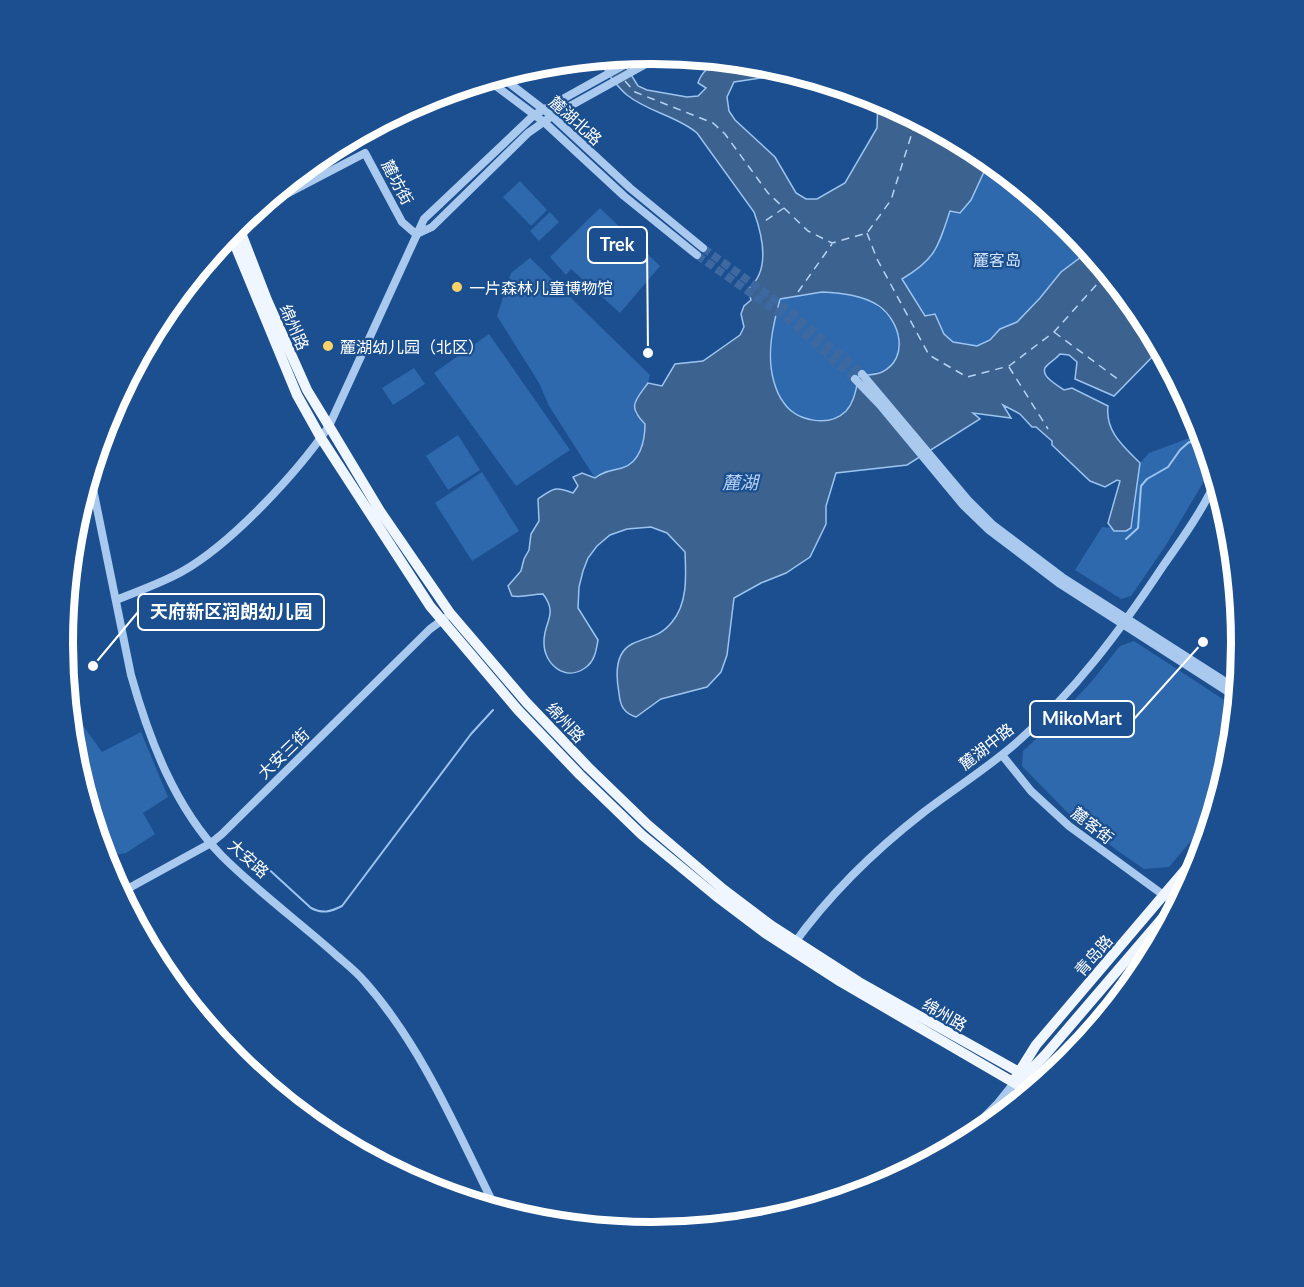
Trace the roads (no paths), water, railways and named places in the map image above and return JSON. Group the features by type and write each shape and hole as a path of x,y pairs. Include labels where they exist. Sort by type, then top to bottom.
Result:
{"main road":[{"name":"绵州路","path":"242,235 267,300 307,390 380,511 450,613 526,702 648,825 792,946 1033,1080"},
{"name":"绵州路","path":"234,243 297,395 321,438 371,518 441,621 518,710 642,835 716,896 792,946 1023,1088"},
{"name":"青岛路","path":"1022,1074 1036,1045 1184,872"},
{"name":"青岛路","path":"1014,1083 1158,924"}],"street":[{"path":"417,235 432,227 528,134 552,116 646,64"},
{"path":"116,600 184,571 214,549 248,519 321,438 329,426 424,219 534,114 623,66"},
{"name":"麓湖北路","path":"509,83 552,116 700,252 624,196 544,122"},
{"path":"496,86 544,122"},
{"name":"麓坊街","path":"289,193 365,153 402,222 417,235"},
{"path":"858,376 941,473 993,525 1125,622 1229,692"},
{"name":"大安路","path":"94,492 131,675 140,706 158,754 191,817 223,856 363,980 390,1012 429,1075 491,1200"},
{"name":"麓湖中路","path":"792,946 843,885 876,852 923,812 1002,755 1066,695 1125,622 1211,493"},
{"name":"大安三街","path":"128,889 211,843 450,613"},
{"path":"1125,622 1230,685"},
{"name":"麓客街","path":"1002,755 1031,791 1051,810 1088,841 1171,900"},
{"name":"青岛路","path":"983,1119 1014,1083"}],"water":[{"name":"麓湖","path":"625,65 638,86 647,90 687,97 698,96 706,88 698,83 709,68 769,77 734,82 727,97 729,111 735,120 775,157 796,193 806,199 817,199 845,183 877,128 878,111 942,142 985,170 971,200 960,213 950,211 939,243 929,258 902,279 925,316 935,314 944,334 953,342 977,346 990,340 1000,329 1017,322 1061,272 1082,256 1087,262 1111,291 1154,355 1114,396 1075,379 1077,362 1069,355 1060,354 1046,366 1044,371 1048,378 1064,390 1072,388 1108,406 1112,431 1140,463 1131,528 1126,531 1114,531 1108,523 1120,481 1117,480 1105,487 1090,481 1036,427 1032,427 1020,414 1003,405 1011,418 973,413 980,419 907,465 836,473 826,506 826,524 810,557 786,573 761,583 734,598 727,655 721,672 707,687 661,699 636,717 628,713 620,702 617,673 622,653 632,644 658,634 667,627 677,614 683,598 686,579 685,552 667,533 651,527 627,529 610,535 588,558 579,587 578,608 598,640 596,652 588,665 577,672 563,672 557,669 545,651 544,636 550,613 548,601 543,594 512,596 508,586 521,571 529,550 531,534 539,521 538,499 554,489 573,493 578,486 573,477 582,473 595,478 622,468 633,461 640,450 645,431 645,424 639,418 635,408 640,394 648,383 662,386 675,364 703,361 740,335 744,327 741,314 744,306 751,300 748,289 760,273 763,253 754,212 697,133 681,122 635,101 615,83 603,67","holes":["822,292 859,297 879,306 897,330 899,349 891,366 882,372 859,376 853,399 846,411 839,416 822,421 804,418 789,409 782,401 772,372 771,340 780,299"]}],"waterway":[{"path":"1126,539 1138,528 1141,486 1147,479 1168,467 1189,442 1195,443"},
{"path":"263,864 311,908 326,912 342,906 471,734 493,710"}],"tunnel":[{"path":"703,248 792,312 862,374"},
{"path":"697,255 787,319 855,379"}],"place":[{"name":"一片森林儿童博物馆","path":"457,287"},
{"name":"麓湖幼儿园（北区）","path":"328,346"},
{"name":"Trek","path":"648,353"},
{"name":"MikoMart","path":"1203,642"},
{"name":"天府新区润朗幼儿园","path":"93,666"}],"park label":[{"name":"麓客岛","path":"997,259"}]}
